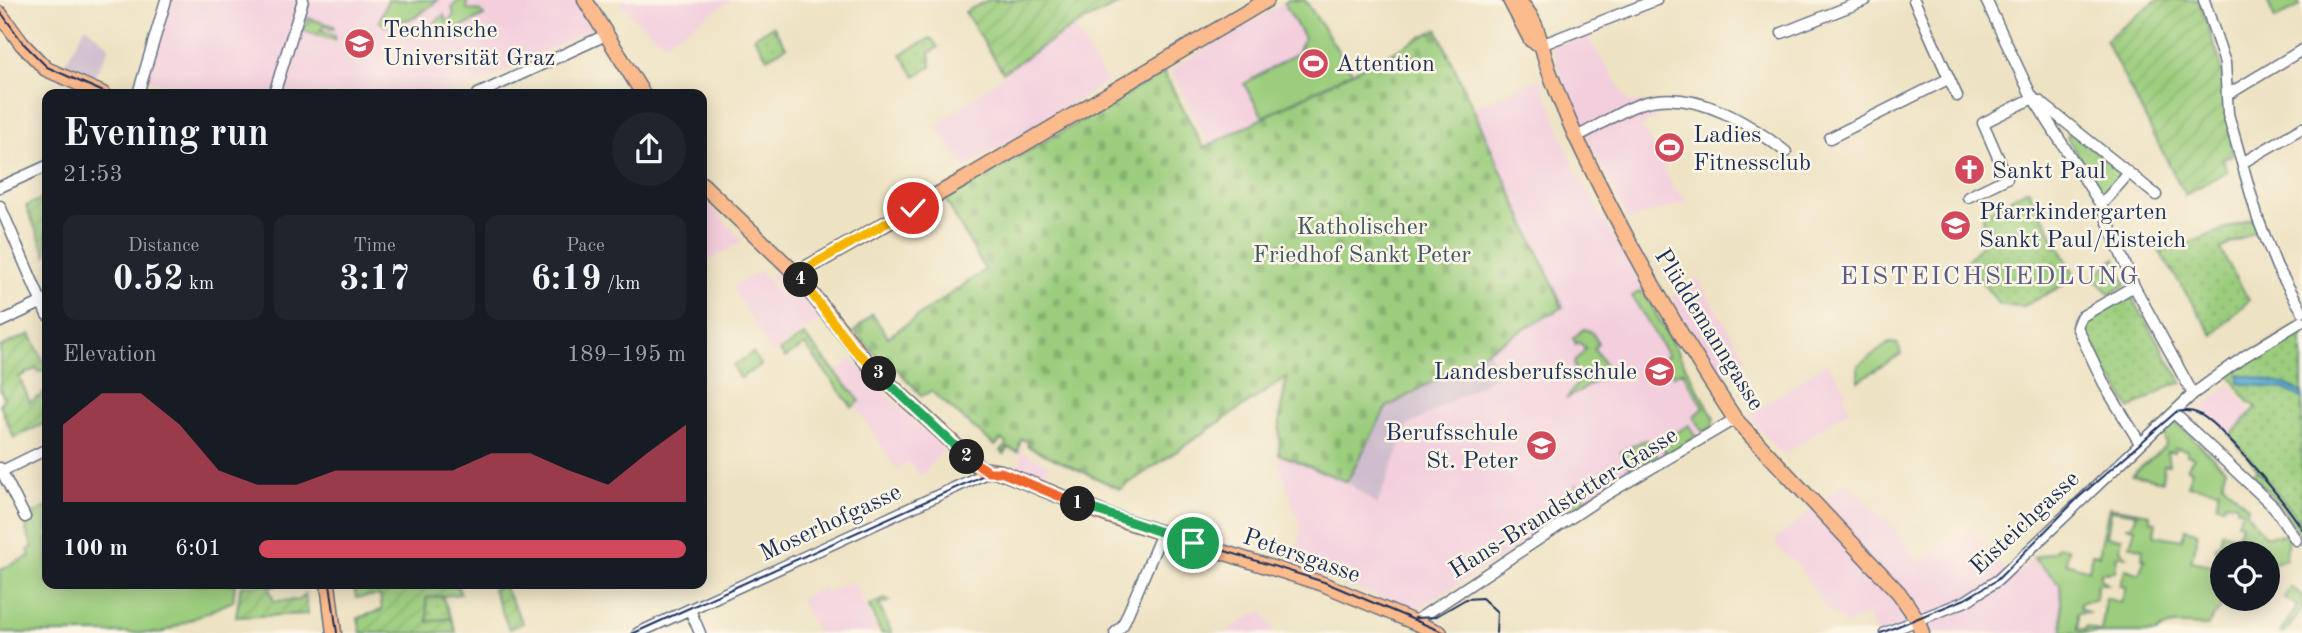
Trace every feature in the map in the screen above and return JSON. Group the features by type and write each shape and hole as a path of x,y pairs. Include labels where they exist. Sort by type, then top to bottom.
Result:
{"main road":[{"path":"585,0 640,89"},
{"path":"796,274 1267,0"},
{"name":"Plüddemanngasse","path":"1510,0 1531,40 1541,46"},
{"name":"Plüddemanngasse","path":"1517,0 1533,19 1576,137 1650,282 1735,419 1899,593 1920,626"},
{"path":"1530,0 1533,19"},
{"path":"0,14 22,44 46,69 92,89"},
{"name":"Petersgasse","path":"707,189 796,274 861,357 974,464 989,472 1001,472 1109,516 1323,584 1440,633"},
{"path":"329,589 334,633"}],"street":[{"path":"139,89 166,0"},
{"path":"276,89 303,0"},
{"path":"1541,46 1656,0"},
{"path":"1782,33 1866,0"},
{"path":"1914,0 1957,96"},
{"path":"1986,0 2033,98 2101,205 2134,286 2193,394"},
{"path":"2204,0 2225,63 2228,114 2242,163 2277,267 2302,311"},
{"path":"489,89 608,34"},
{"path":"2227,95 2302,50"},
{"path":"1830,138 1948,79"},
{"path":"2033,98 2157,195"},
{"path":"1968,197 2007,178 1983,123 2033,98"},
{"path":"1576,137 1636,106 1670,99 1717,110 1748,124 1786,152"},
{"path":"2242,163 2302,128"},
{"path":"0,187 42,168"},
{"path":"2101,205 2129,173"},
{"path":"0,206 42,296"},
{"path":"2134,286 2081,317 2077,327 2106,388 2140,443"},
{"path":"0,322 42,303"},
{"name":"Eisteichgasse","path":"1885,633 1920,626 1998,580 2193,394 2245,356 2302,321"},
{"path":"2175,414 2274,508 2297,540"},
{"name":"Hans-Brandstetter-Gasse","path":"1414,622 1599,499 1735,419"},
{"path":"25,517 1,470 42,451"},
{"name":"Moserhofgasse","path":"638,633 989,472"},
{"path":"1115,633 1123,625 1161,533"},
{"path":"690,610 701,633"}],"shaded area":[{"name":"Technische Universität Graz","path":"166,0 575,0 593,28 467,89 171,89 166,84 143,78"},
{"path":"619,0 732,0 664,43 631,15"},
{"path":"1284,3 1304,38 1298,53 1244,83 1263,117 1209,145 1171,70"},
{"path":"86,26 110,47 92,80 63,67"},
{"path":"1074,26 1107,82 964,168 936,126 1042,45"},
{"path":"1585,33 1629,102 1644,103 1658,115 1640,128 1646,133 1673,187 1689,201 1628,220 1576,114 1551,47"},
{"name":"Berufsschule St. Peter","path":"1540,78 1572,162 1715,418 1713,427 1582,502 1507,554 1414,611 1292,565 1301,529 1279,463 1279,454 1347,482 1377,504 1408,426 1507,370 1497,367 1487,350 1563,307 1521,220 1474,107"},
{"path":"707,202 742,241 707,262"},
{"path":"780,269 820,320 772,354 732,287 761,271 781,297 785,294 771,276"},
{"path":"1697,278 1745,356 1738,366 1725,375 1716,373 1673,301 1675,289"},
{"path":"1487,350 1497,367 1502,370 1510,368 1408,426 1377,505 1347,482 1386,408"},
{"path":"852,359 908,417 944,449 921,476 908,462 897,470 857,408 856,405 860,401 837,371"},
{"path":"1827,362 1847,391 1844,397 1850,409 1787,453 1779,453 1749,415"},
{"path":"2230,385 2252,413 2229,433 2201,407"},
{"path":"1020,450 1049,465 1045,478 1018,467 1022,455 1018,452"},
{"path":"1846,482 1891,524 1919,562 1942,544 1946,546 1972,528 2002,567 2009,582 2033,558 2060,584 2063,633 1876,633 1868,614 1847,624 1827,610 1797,564 1776,547 1776,539"},
{"path":"853,581 877,633 817,633 800,599 823,587 826,592"},
{"path":"1262,610 1275,633 1222,633"}],"green space":[{"path":"388,0 438,0 416,17 385,26 379,21"},
{"path":"459,0 467,0 467,9 480,11 484,16 446,35 433,24 444,15 446,22 454,15 452,7"},
{"path":"988,0 1127,0 1074,26 1003,72 965,12"},
{"name":"Attention","path":"1288,0 1305,0 1352,72 1263,117 1244,84 1297,53 1304,38 1284,3"},
{"path":"2157,0 2199,0 2221,65 2233,155 2223,159 2227,171 2185,195 2105,40"},
{"path":"2267,0 2297,0 2300,6 2275,19"},
{"path":"308,18 334,26 334,29 324,26 321,30 335,35 334,40 304,31"},
{"path":"773,26 786,47 767,58 754,37"},
{"name":"Katholischer Friedhof Sankt Peter","path":"1437,29 1563,307 1386,408 1347,482 1279,454 1280,414 1287,377 1120,489 1027,446 1029,442 1021,439 1018,452 1008,448 1004,454 1001,451 1007,444 1001,440 995,446 931,391 922,396 897,369 891,370 854,332 872,314 888,337 985,270 945,199 1164,73 1204,148"},
{"path":"931,38 938,47 930,53 931,67 915,76 901,54"},
{"path":"2070,131 2119,169 2121,175 2104,195 2067,138"},
{"path":"2028,189 2076,278 2024,306 2000,305 1966,262 1984,242 1983,215"},
{"path":"42,198 42,244 26,206"},
{"path":"2253,218 2257,231 2220,249 2249,300 2213,335 2159,251 2177,248"},
{"path":"2115,258 2126,284 2110,294 2093,278"},
{"path":"1643,290 1714,418 1712,427 1703,432 1693,416 1704,408 1682,371 1674,375 1663,358 1668,356 1632,296"},
{"path":"2129,292 2182,383 2172,385 2130,409 2114,380 2108,382 2104,366 2079,326 2080,322"},
{"path":"2302,321 2302,523 2230,435 2257,407 2248,402 2226,370"},
{"path":"1584,329 1592,332 1598,343 1594,348 1607,368 1612,365 1615,370 1566,399 1577,384 1574,363 1586,348 1578,342 1576,344 1573,338"},
{"path":"30,334 42,359 42,371 39,372 37,368 19,377 30,402 42,394 42,424 14,438 0,405 4,398 0,389 0,347"},
{"path":"804,335 860,401 852,407 805,345 785,358 780,351"},
{"path":"1889,343 1898,344 1901,354 1858,381 1858,365"},
{"path":"753,353 761,365 740,378 733,366"},
{"path":"2176,422 2225,469 2223,483 2248,507 2247,513 2265,536 2288,535 2286,559 2280,561 2280,541 2220,541 2222,532 2237,537 2242,524 2237,522 2243,510 2237,509 2237,504 2225,502 2224,506 2217,505 2219,490 2187,485 2192,470 2187,468 2194,457 2187,455 2187,450 2175,448 2174,452 2167,452 2169,465 2164,465 2163,481 2132,475 2166,446 2164,430"},
{"path":"1689,425 1696,437 1668,454 1664,453 1665,439"},
{"path":"1644,440 1650,442 1658,459 1569,511 1577,485 1585,499 1632,471 1621,452"},
{"path":"2257,470 2292,510 2301,528 2302,538 2280,505 2252,474"},
{"path":"2109,507 2150,514 2150,521 2156,522 2154,535 2182,540 2185,529 2198,533 2191,561 2210,565 2210,611 2218,611 2207,626 2174,625 2157,633 2063,633 2060,584 2033,558 2053,552 2058,547 2068,549 2066,563 2089,570 2092,554 2099,555","holes":["2111,510 2137,514 2132,526 2126,526 2135,528 2130,545 2143,549 2142,558 2145,559 2139,574 2126,569 2120,586 2126,587 2121,603 2106,598 2101,632 2086,627 2085,630 2078,629 2078,613 2088,612 2080,608 2081,602 2096,600 2097,584 2107,584 2100,579 2101,573 2115,572 2117,555 2126,557 2120,549 2122,538 2107,537"]},
{"path":"42,510 42,589 234,589 233,601 161,633 0,633 0,570 30,556 28,550 33,547 26,531 29,516"},
{"path":"2290,587 2302,595 2302,609 2285,633 2280,633 2297,606 2284,597"},
{"path":"240,589 269,589 274,601 299,600 305,594 308,614 236,617"},
{"path":"355,589 459,589 461,594 426,598 428,622 451,618 456,633 361,633 358,618 382,610 380,595 356,598"},
{"path":"493,589 505,589 523,623 509,629"},
{"path":"442,596 451,618 428,622 426,598"},
{"path":"884,599 889,601 879,606 892,633 881,633 869,606"}],"water":[{"path":"2239,374 2287,385 2302,393 2302,398 2284,389 2239,383"}],"tram line":[{"path":"0,11 23,43 47,67 97,89"},
{"path":"1881,633 1965,599 1997,580 2078,498 2176,412 2197,413 2221,431 2283,502 2302,529"},
{"path":"634,633 995,470 1136,523 1324,582 1445,633"},
{"path":"331,589 337,633"},
{"path":"1415,618 1435,617 1466,599 1482,598 1497,612 1496,633"}],"place":[{"name":"Technische Universität Graz","path":"360,43"},
{"name":"Attention","path":"1313,63"},
{"name":"Ladies Fitnessclub","path":"1670,148"},
{"name":"Sankt Paul","path":"1969,170"},
{"name":"Pfarrkindergarten Sankt Paul/Eisteich","path":"1956,225"},
{"name":"Landesberufsschule","path":"1660,371"},
{"name":"Berufsschule St. Peter","path":"1541,446"}],"district":[{"name":"EISTEICHSIEDLUNG","path":"1990,275"}],"route":[{"path":"913,208 796,274 853,348 906,402 981,469 1001,472 1109,516 1193,543"}]}
